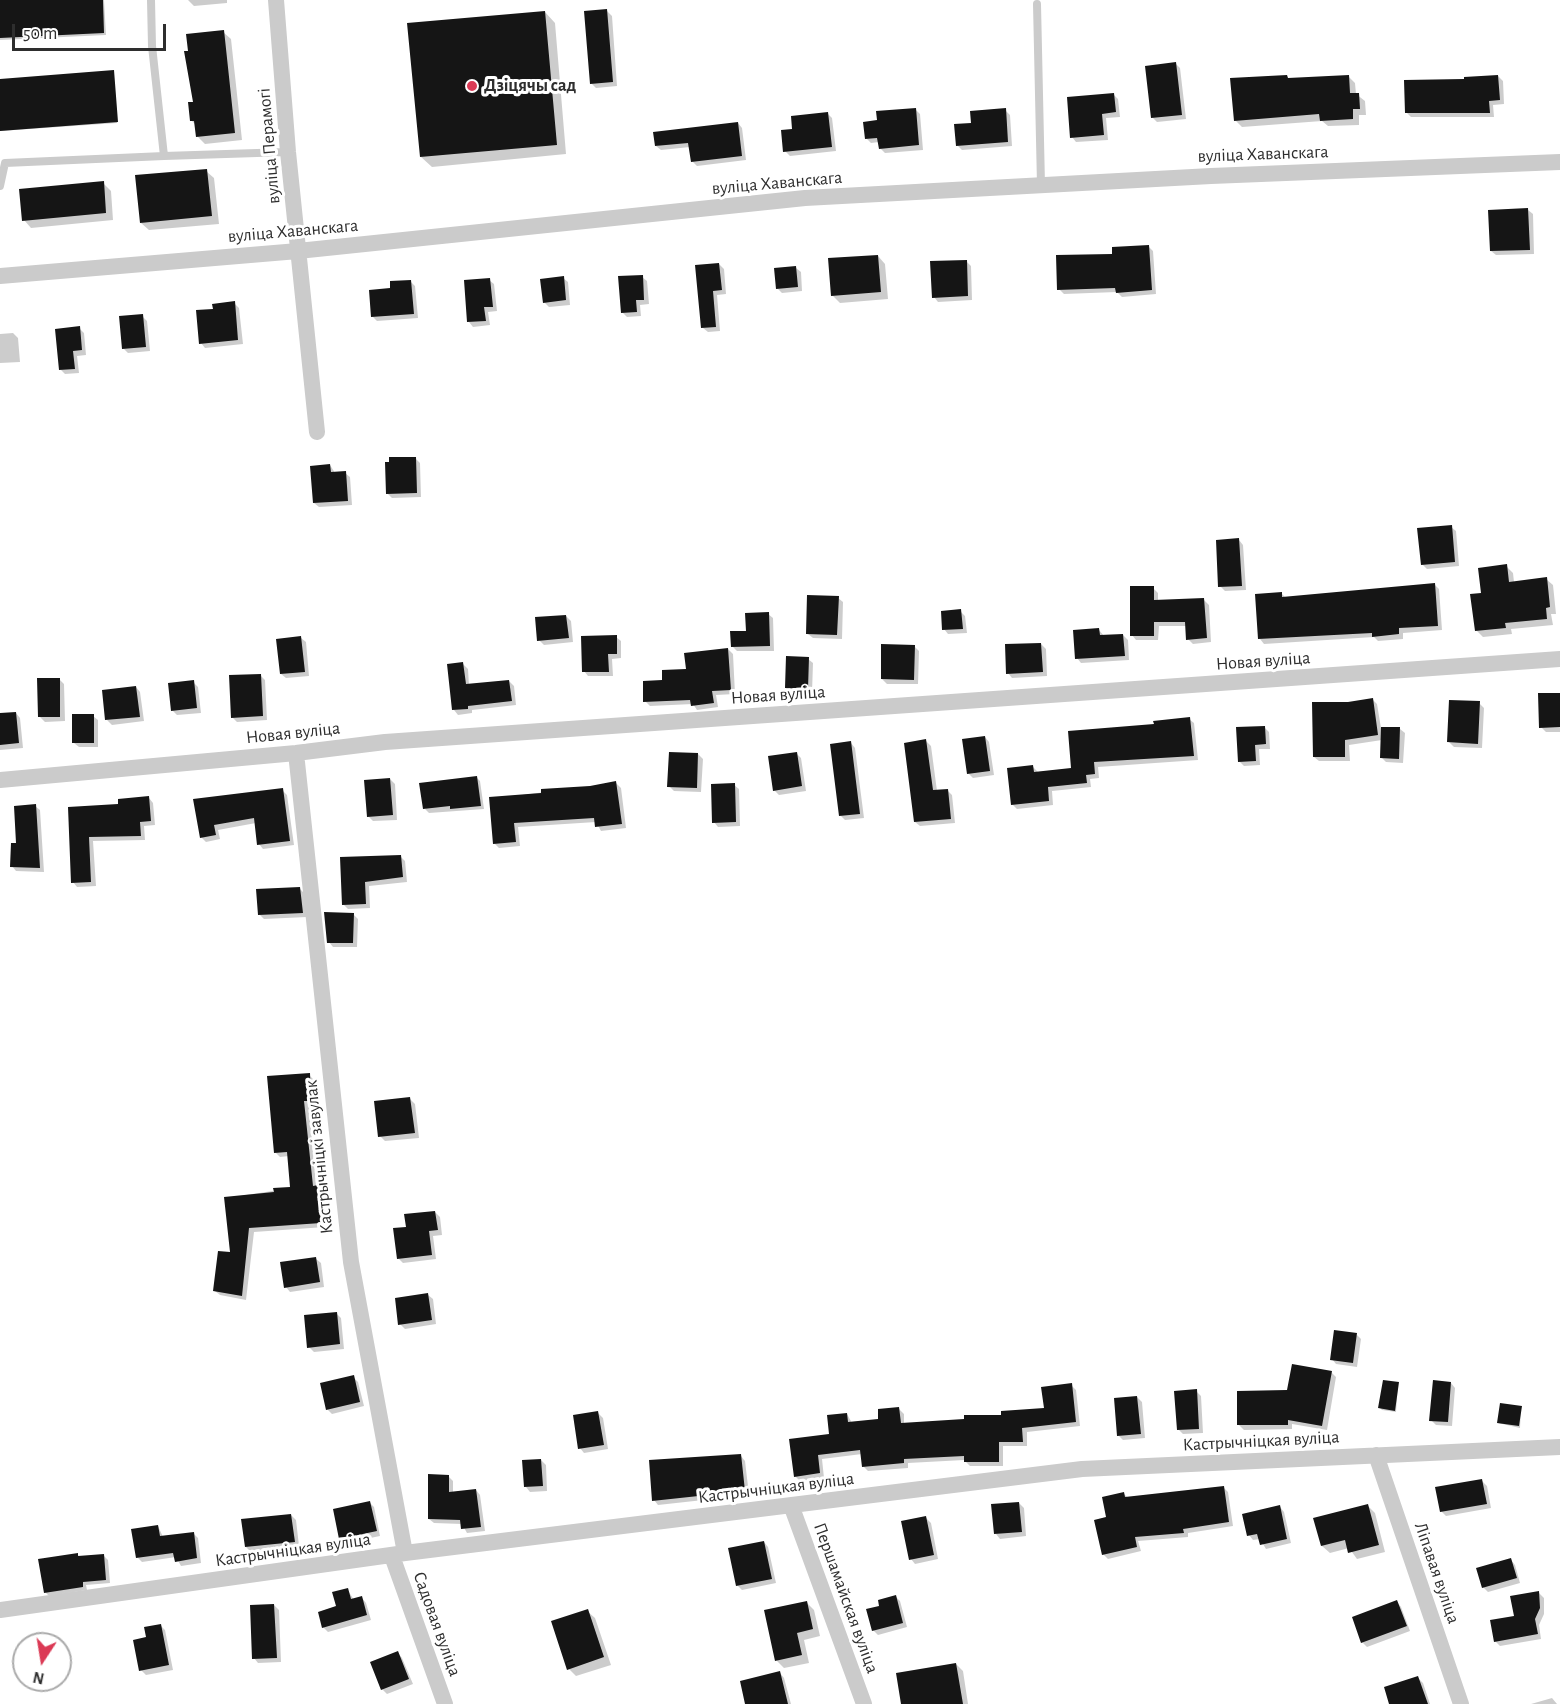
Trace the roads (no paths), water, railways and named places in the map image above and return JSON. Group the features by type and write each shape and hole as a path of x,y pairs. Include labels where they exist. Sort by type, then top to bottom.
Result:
{"street":[{"name":"вуліца Перамогі","path":"276,0 288,152 317,432"},
{"name":"вуліца Хаванскага","path":"0,276 298,251 805,198 1560,162"},
{"name":"Новая вуліца","path":"0,780 296,753 397,741 1560,659"},
{"name":"Кастрычніцкі завулак","path":"296,753 351,1263 399,1555"},
{"name":"Кастрычніцкая вуліца","path":"0,1610 399,1555 1082,1469 1560,1447"},
{"name":"Ліпавая вуліца","path":"1376,1455 1461,1704"},
{"name":"Першамайская вуліца","path":"791,1505 864,1704"},
{"name":"Садовая вуліца","path":"399,1555 445,1704"}],"lane":[{"path":"151,0 152,46 164,156"},
{"path":"1037,4 1041,185"},
{"path":"0,186 5,163 288,152"}],"place":[{"name":"Дзіцячы сад","path":"472,86"}]}
